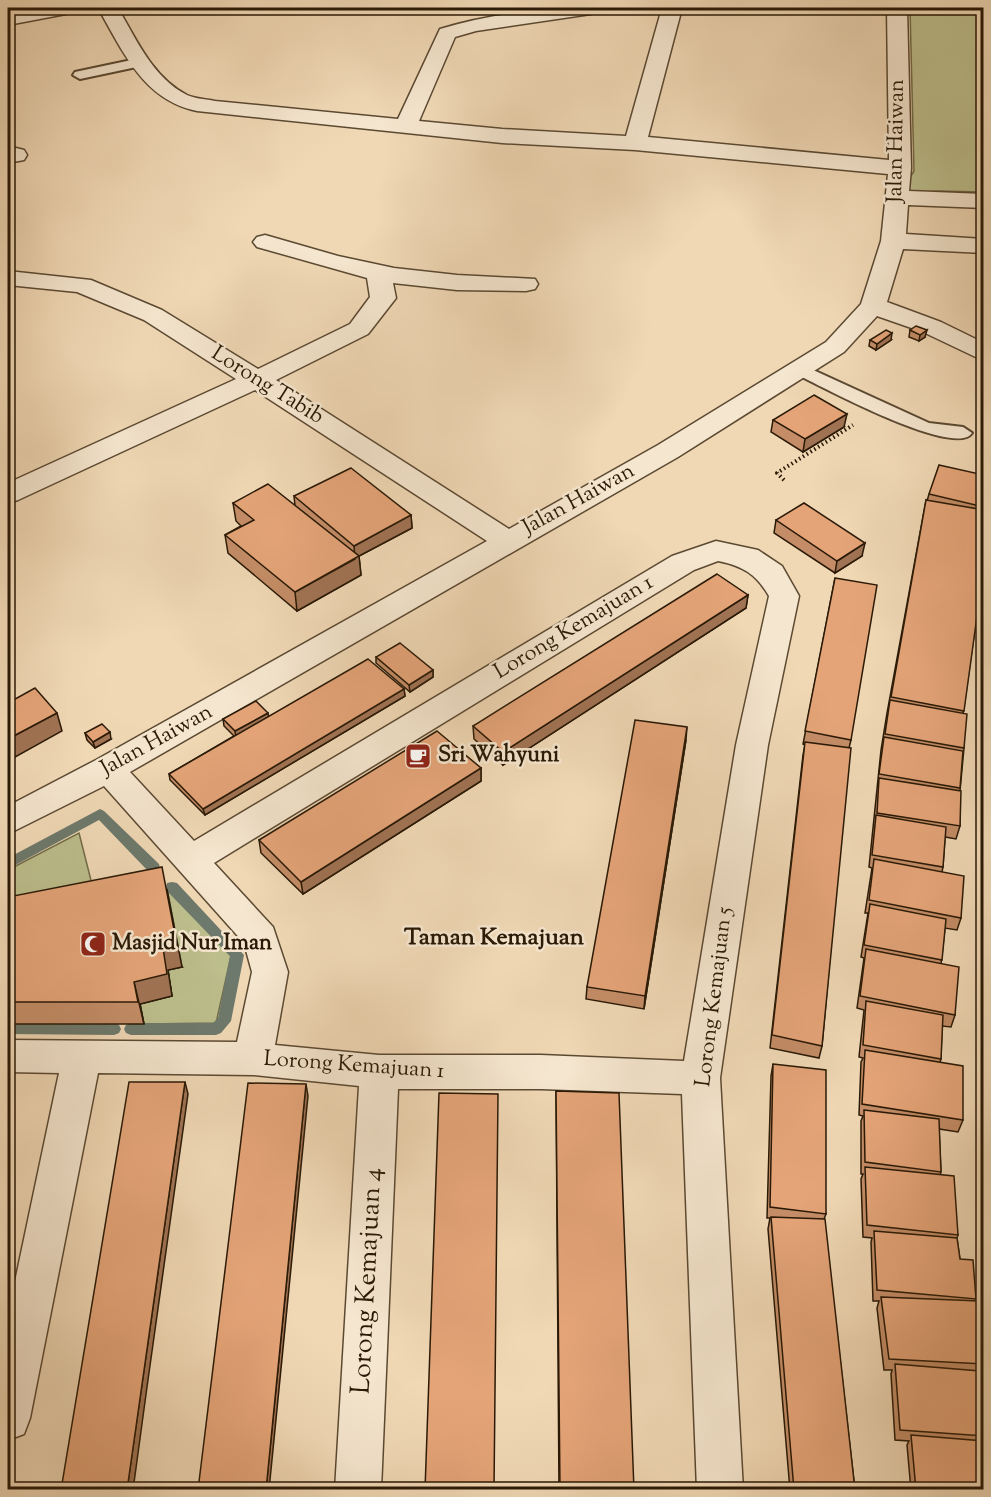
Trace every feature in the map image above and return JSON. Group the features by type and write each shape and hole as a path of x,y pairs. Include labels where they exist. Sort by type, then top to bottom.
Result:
{"street":[{"path":"8,20 66,8"},
{"path":"108,8 141,62 159,85 180,100 215,108 407,124 502,136 635,143 900,168"},
{"path":"407,124 447,33 474,25 591,8"},
{"path":"635,143 672,8"},
{"name":"Jalan Haiwan","path":"8,821 108,769 668,451 835,347 873,306 893,241 900,168 897,8"},
{"path":"896,197 984,201"},
{"path":"893,241 984,246"},
{"path":"265,242 379,275 419,281 475,285 526,284"},
{"path":"8,494 188,409 258,379 359,328 383,298 379,275"},
{"name":"Lorong Tabib","path":"8,278 82,285 153,315 258,379 507,541"},
{"path":"873,306 932,327 984,353"},
{"name":"Lorong Kemajuan 1","path":"189,861 682,563 716,551"},
{"name":"Lorong Kemajuan 5","path":"716,551 748,557 771,573 784,596 752,744 701,1078 720,1490"},
{"path":"108,769 189,861 261,937 270,972 253,1059"},
{"name":"Lorong Kemajuan 1","path":"8,1056 253,1059 379,1072 541,1072 701,1078"},
{"path":"8,1418 82,1057"},
{"name":"Lorong Kemajuan 4","path":"358,1490 379,1072"}],"lane":[{"path":"80,75 141,62"},
{"path":"800,369 925,428 963,433"}],"path":[{"path":"784,480 777,473 881,407"}],"green space":[{"path":"910,8 983,8 983,192 938,191 900,194 914,171"},
{"path":"79,833 97,904 8,921 8,870"},
{"path":"167,889 231,956 216,1023 144,1024 140,1004 172,996 168,970 182,967"}],"building":[{"path":"916,326 927,330 920,335 910,330"},
{"path":"886,330 892,333 877,344 870,340"},
{"path":"814,395 847,414 805,439 773,420"},
{"path":"939,465 984,475 984,507 929,494"},
{"path":"351,468 411,515 354,546 294,496"},
{"path":"268,484 359,556 295,592 225,535 254,520 233,503"},
{"path":"926,500 984,510 984,565 964,711 891,697"},
{"path":"804,503 865,543 837,561 776,520"},
{"path":"717,574 748,595 503,752 473,726"},
{"path":"835,578 877,585 851,740 805,731"},
{"path":"400,643 433,670 409,685 376,657"},
{"path":"368,659 404,689 203,809 169,774"},
{"path":"35,688 57,713 8,739 8,703"},
{"path":"890,700 967,714 964,748 885,734"},
{"path":"256,701 268,713 235,731 223,719"},
{"path":"635,720 687,727 645,996 587,987"},
{"path":"102,724 110,732 93,742 85,733"},
{"path":"437,731 481,768 301,882 259,840"},
{"path":"884,737 963,751 960,788 879,774"},
{"path":"805,742 851,748 822,1046 772,1035"},
{"path":"879,778 961,791 960,826 877,813"},
{"path":"876,815 946,827 943,867 872,855"},
{"path":"874,859 964,876 961,918 869,900"},
{"name":"Masjid Nur Iman","path":"162,867 177,945 163,948 167,974 134,982 138,1002 8,1002 8,897"},
{"path":"870,904 946,919 942,960 864,945"},
{"path":"866,949 959,967 955,1015 860,996"},
{"path":"866,1001 943,1015 941,1059 863,1045"},
{"path":"865,1050 963,1066 963,1120 862,1104"},
{"path":"773,1064 826,1070 826,1214 770,1207"},
{"path":"129,1082 185,1082 127,1490 61,1490"},
{"path":"248,1083 306,1084 266,1490 198,1490"},
{"path":"556,1091 619,1093 634,1490 560,1490"},
{"path":"439,1093 498,1094 494,1490 425,1490"},
{"path":"864,1110 939,1119 941,1172 865,1162"},
{"path":"865,1167 954,1176 958,1235 867,1225"},
{"path":"771,1217 825,1219 855,1490 794,1490"},
{"path":"874,1231 957,1238 960,1259 973,1260 976,1299 877,1290"},
{"path":"881,1297 979,1301 984,1330 984,1364 889,1359"},
{"path":"895,1364 980,1371 984,1396 984,1436 900,1430"},
{"path":"911,1435 984,1441 984,1490 916,1490"}],"waterway":[{"path":"8,864 100,814 154,868"},
{"path":"131,1029 216,1029 224,1021 237,955 172,887"},
{"path":"8,1028 114,1029"}],"place":[{"name":"Sri Wahyuni","path":"418,756"},
{"name":"Masjid Nur Iman","path":"93,944"}],"district":[{"name":"Taman Kemajuan","path":"494,938"}]}
